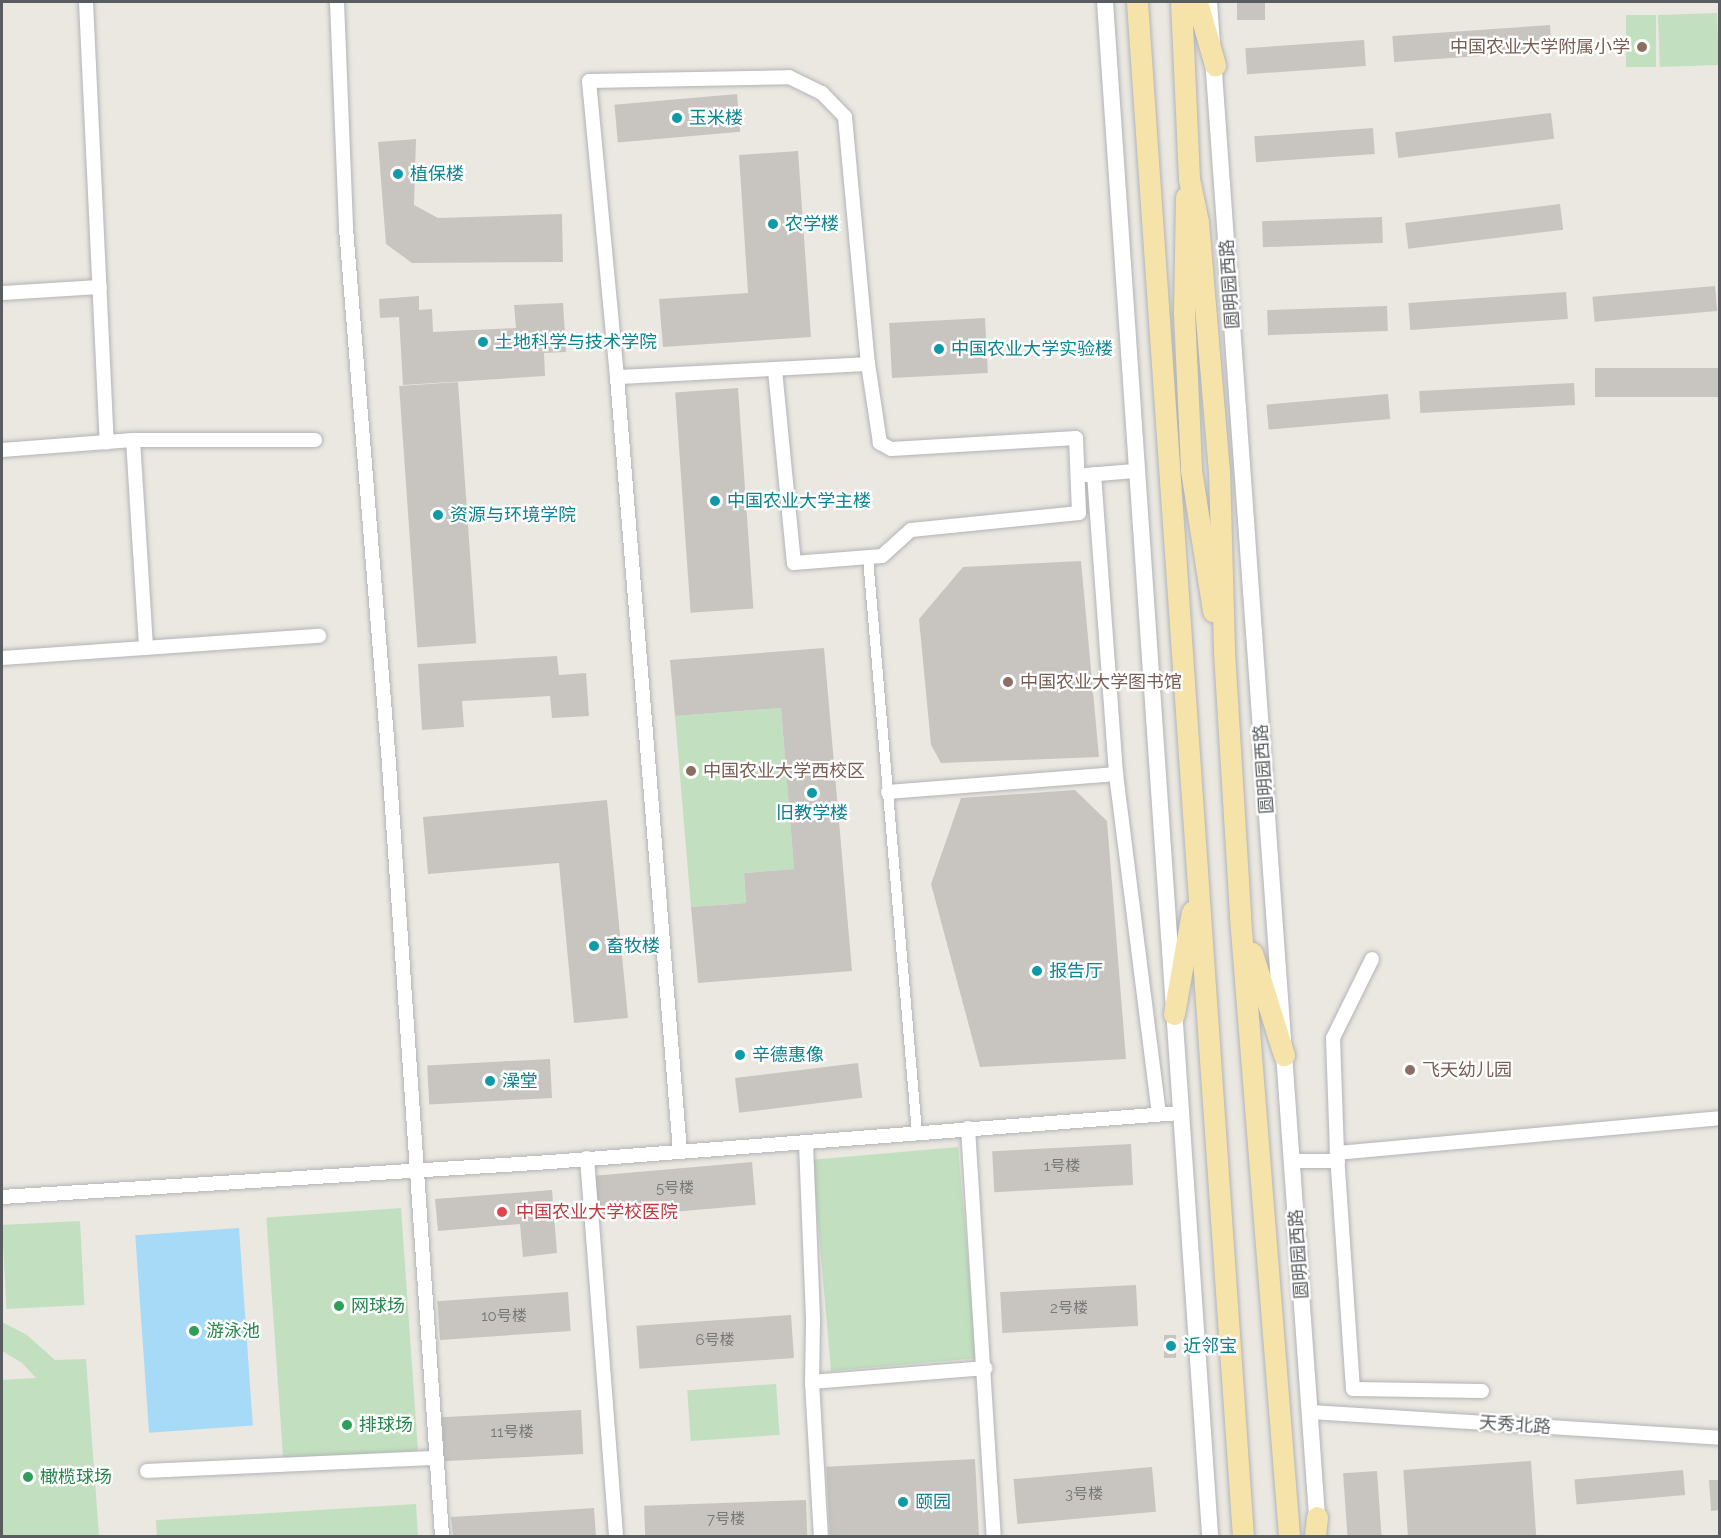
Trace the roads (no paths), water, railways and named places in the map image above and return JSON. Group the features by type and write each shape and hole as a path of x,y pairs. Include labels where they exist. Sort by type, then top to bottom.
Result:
{"main road":[{"path":"1137,2 1243,1536"},
{"name":"圆明园西路","path":"1181,2 1189,179 1183,212 1191,470 1209,597 1224,652 1240,917 1289,1536"},
{"path":"1197,2 1215,65"},
{"path":"1174,1014 1197,885"},
{"path":"1240,917 1284,1055"}],"street":[{"path":"87,2 107,442"},
{"path":"337,2 346,228 389,765 414,1168 442,1536"},
{"path":"1105,2 1135,471 1210,1536"},
{"name":"圆明园西路","path":"1209,2 1291,1161 1311,1412 1317,1530"},
{"path":"680,1152 617,377 589,81 789,77 822,93 845,117 868,364 880,443 891,448 1076,438 1079,513 912,530 882,556 794,563 775,370"},
{"path":"2,293 100,287"},
{"path":"617,377 868,364"},
{"path":"133,440 146,648"},
{"path":"2,450 133,440 315,440"},
{"path":"1078,476 1135,471"},
{"path":"1094,474 1116,774 1160,1114"},
{"path":"868,558 917,1132"},
{"path":"2,658 320,636"},
{"path":"888,792 1116,774"},
{"path":"1372,959 1333,1038 1353,1389 1482,1391"},
{"path":"2,1197 414,1168 806,1144 917,1132 1180,1113"},
{"path":"1291,1161 1719,1118"},
{"path":"968,1128 994,1536"},
{"path":"806,1144 813,1320 812,1382 821,1536"},
{"path":"587,1158 616,1536"},
{"path":"812,1382 985,1368"},
{"name":"天秀北路","path":"1311,1412 1719,1438"},
{"path":"147,1471 436,1458"}],"water":[{"name":"游泳池","path":"239,1228 253,1426 149,1433 135,1235"}],"place":[{"name":"中国农业大学附属小学","path":"1642,47"},
{"name":"玉米楼","path":"677,118"},
{"name":"植保楼","path":"398,174"},
{"name":"农学楼","path":"773,224"},
{"name":"土地科学与技术学院","path":"483,342"},
{"name":"中国农业大学实验楼","path":"939,349"},
{"name":"中国农业大学主楼","path":"715,501"},
{"name":"资源与环境学院","path":"438,515"},
{"name":"中国农业大学图书馆","path":"1008,682"},
{"name":"中国农业大学西校区","path":"691,771"},
{"name":"旧教学楼","path":"812,793"},
{"name":"畜牧楼","path":"594,946"},
{"name":"报告厅","path":"1037,971"},
{"name":"辛德惠像","path":"740,1055"},
{"name":"飞天幼儿园","path":"1410,1070"},
{"name":"澡堂","path":"490,1081"},
{"name":"中国农业大学校医院","path":"502,1212"},
{"name":"网球场","path":"339,1306"},
{"name":"游泳池","path":"194,1331"},
{"name":"近邻宝","path":"1171,1346"},
{"name":"排球场","path":"347,1425"},
{"name":"橄榄球场","path":"28,1477"},
{"name":"颐园","path":"903,1502"}]}
